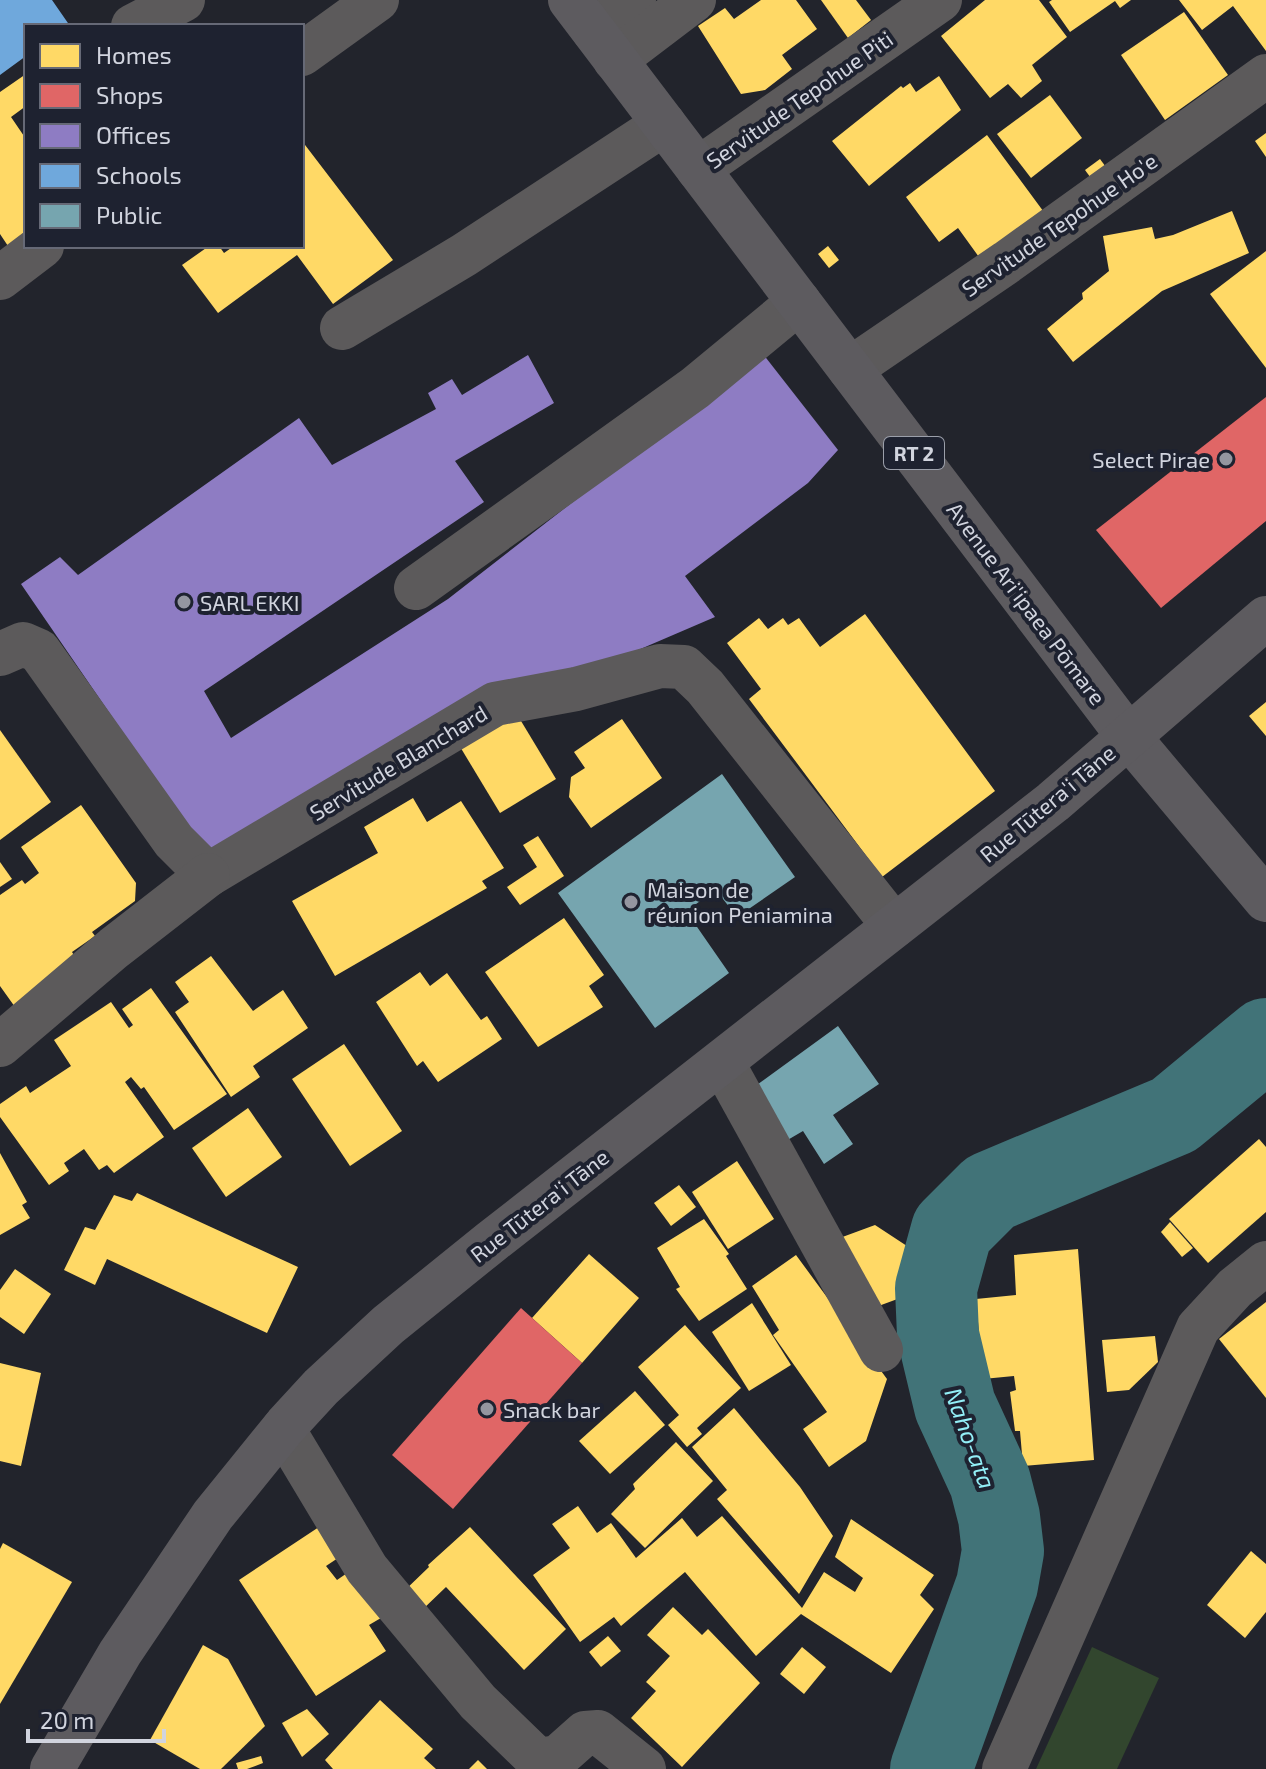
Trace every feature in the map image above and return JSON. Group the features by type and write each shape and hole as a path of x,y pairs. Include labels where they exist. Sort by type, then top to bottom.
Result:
{"main road":[{"name":"Avenue Ari'ipaea Pōmare","path":"593,30 1128,736 1266,900"},
{"name":"Rue Tūtera'i Tāne","path":"52,1769 120,1653 213,1515 321,1387 388,1325 1053,802 1266,618"}],"street":[{"path":"137,24 183,0"},
{"path":"304,53 377,0"},
{"path":"593,30 634,0"},
{"path":"593,30 694,0"},
{"name":"Servitude Tepohue Piti","path":"698,169 940,0"},
{"name":"Servitude Tepohue Ho'e","path":"850,369 1007,262 1266,76"},
{"path":"342,328 464,255 664,124"},
{"path":"0,278 39,248"},
{"path":"416,588 695,388 799,302"},
{"path":"0,654 23,644 39,651 174,841 208,875 114,948 0,1045"},
{"name":"Servitude Blanchard","path":"208,875 495,704 576,689 660,666 684,667 705,687 894,926"},
{"path":"722,1062 881,1350"},
{"path":"1004,1769 1198,1328 1235,1288 1266,1263"},
{"path":"283,1429 367,1569 478,1702 538,1760 558,1757 585,1733 598,1732 644,1769"}],"green space":[{"path":"1092,1647 1159,1678 1117,1769 1036,1769"}],"building: Homes":[{"path":"761,0 796,0 817,29 782,55 792,69 765,90 741,94 698,26 725,8 734,19"},
{"path":"821,0 856,0 871,20 848,38"},
{"path":"985,0 1039,0 1067,37 1032,65 1042,81 1021,98 1008,84 990,98 941,36"},
{"path":"1131,0 1120,8 1115,1 1070,32 1049,2"},
{"path":"1179,0 1266,0 1266,51 1233,6 1202,30"},
{"path":"1184,12 1228,75 1165,120 1121,55"},
{"path":"24,75 24,107 11,117 24,136 24,234 8,246 0,234 0,92"},
{"path":"939,76 961,110 869,186 832,141 901,86 903,88 910,83 916,92"},
{"path":"1050,95 1082,138 1031,178 997,134"},
{"path":"1266,133 1266,157 1255,141"},
{"path":"987,135 1049,219 984,264 958,228 939,242 906,197"},
{"path":"304,144 393,260 333,304 297,255 218,313 182,265 206,248 220,248 224,253 231,248 304,248"},
{"path":"1100,159 1111,174 1096,185 1085,170"},
{"path":"1232,211 1249,253 1162,291 1073,362 1047,329 1083,299 1082,293 1109,271 1103,236 1152,227 1155,239"},
{"path":"828,246 839,260 829,268 818,254"},
{"path":"1266,251 1266,368 1210,294"},
{"path":"865,614 995,791 882,877 749,699 761,689 727,643 759,618 768,629 783,618 788,625 799,618 820,647"},
{"path":"1266,702 1266,736 1249,716"},
{"path":"515,711 556,779 500,813 459,745"},
{"path":"622,719 662,778 591,828 569,797 571,777 585,768 574,752"},
{"path":"0,730 51,802 0,840"},
{"path":"413,798 427,822 461,801 504,868 482,881 487,888 335,976 292,901 378,853 364,827"},
{"path":"81,805 136,883 135,901 92,932 95,936 72,952 78,962 15,1007 0,986 0,895 22,880 25,884 39,873 21,847"},
{"path":"538,836 564,876 520,905 507,887 537,867 523,845"},
{"path":"0,862 12,879 0,887"},
{"path":"564,918 604,975 589,986 603,1007 538,1047 485,972"},
{"path":"211,956 253,1011 283,990 308,1028 253,1066 260,1077 231,1097 175,1012 189,1002 175,982"},
{"path":"420,972 430,986 447,973 481,1020 487,1016 502,1039 438,1082 423,1061 417,1066 376,1002"},
{"path":"151,988 227,1094 174,1130 144,1087 141,1089 131,1077 125,1082 164,1137 114,1173 107,1165 99,1170 84,1149 64,1163 69,1171 49,1185 0,1117 0,1104 26,1086 30,1093 71,1066 54,1040 111,1002 129,1028 133,1025 122,1009"},
{"path":"344,1044 402,1131 350,1166 292,1079"},
{"path":"248,1108 282,1157 226,1197 192,1148"},
{"path":"1259,1139 1266,1147 1266,1212 1208,1263 1169,1219"},
{"path":"0,1153 27,1202 22,1205 30,1218 0,1235"},
{"path":"737,1161 774,1219 728,1249 692,1192"},
{"path":"679,1185 696,1207 671,1226 654,1203"},
{"path":"137,1193 298,1267 267,1333 107,1259 95,1285 64,1270 85,1227 95,1230 114,1195 132,1201"},
{"path":"704,1219 729,1254 726,1256 747,1289 699,1321 676,1289 680,1287 657,1248"},
{"path":"1170,1222 1193,1248 1182,1257 1161,1232"},
{"path":"875,1225 910,1248 902,1270 911,1294 865,1311 837,1239"},
{"path":"1078,1249 1094,1460 1023,1466 1020,1431 1015,1431 1010,1392 1016,1390 1014,1376 983,1379 976,1299 1016,1295 1014,1255"},
{"path":"589,1254 639,1298 582,1363 532,1318"},
{"path":"796,1255 887,1379 866,1441 829,1467 803,1429 827,1412 773,1335 779,1330 752,1286"},
{"path":"15,1269 51,1294 24,1334 0,1317 0,1290"},
{"path":"1266,1302 1266,1398 1219,1339"},
{"path":"752,1303 791,1365 749,1391 712,1332"},
{"path":"685,1325 741,1388 697,1428 702,1434 687,1447 668,1425 679,1415 638,1367"},
{"path":"1155,1336 1158,1362 1129,1390 1107,1392 1102,1340"},
{"path":"0,1363 41,1373 21,1466 0,1461"},
{"path":"635,1391 665,1425 610,1474 579,1441"},
{"path":"734,1408 800,1487 833,1536 799,1594 717,1499 727,1490 692,1447"},
{"path":"676,1442 713,1481 645,1548 611,1514 635,1489 633,1484"},
{"path":"578,1506 597,1533 611,1523 636,1558 682,1518 697,1537 722,1516 802,1608 824,1572 855,1592 863,1578 835,1557 851,1519 934,1575 920,1595 934,1609 891,1673 801,1614 756,1656 685,1572 621,1626 614,1617 580,1642 533,1575 570,1548 552,1524"},
{"path":"325,1523 344,1554 326,1566 337,1580 353,1569 386,1615 369,1625 386,1651 316,1696 239,1580"},
{"path":"470,1527 566,1629 524,1670 446,1587 421,1611 402,1593"},
{"path":"3,1543 72,1582 0,1704 0,1549"},
{"path":"1251,1551 1266,1564 1266,1612 1245,1638 1207,1605"},
{"path":"673,1607 702,1635 708,1629 760,1683 682,1767 631,1718 656,1691 646,1682 670,1656 647,1635"},
{"path":"608,1636 621,1651 601,1667 589,1652"},
{"path":"203,1645 228,1659 265,1726 221,1769 200,1769 150,1740"},
{"path":"802,1647 826,1667 804,1694 780,1674"},
{"path":"380,1700 433,1749 424,1758 436,1769 333,1769 325,1760"},
{"path":"307,1709 329,1734 302,1757 282,1723"},
{"path":"261,1756 263,1763 238,1769 236,1763"},
{"path":"478,1760 487,1769 469,1769"}],"building: Shops":[{"name":"Select Pirae","path":"1266,397 1266,521 1161,608 1096,530"},
{"name":"Snack bar","path":"521,1308 582,1363 453,1509 392,1455"}],"building: Offices":[{"name":"SARL EKKI","path":"763,354 838,450 808,483 685,576 715,617 559,684 224,849 202,848 21,584 60,557 78,575 299,418 332,465 436,409 428,393 452,379 462,395 528,355 554,403 455,461 484,502 204,691 231,738 448,599"}],"building: Schools":[{"path":"0,0 52,0 69,24 24,24 24,57 0,75"}],"building: Public":[{"name":"Maison de réunion Peniamina","path":"722,774 795,877 737,917 716,890 686,911 729,973 655,1028 558,893"},
{"path":"838,1026 879,1084 833,1115 853,1144 824,1164 803,1131 779,1145 750,1090"}],"waterway":[{"name":"Naho-ata","path":"931,1769 997,1585 1003,1551 990,1482 955,1406 938,1335 936,1288 952,1230 990,1192 1174,1115 1266,1039"}],"place":[{"name":"Select Pirae","path":"1226,459"},
{"name":"SARL EKKI","path":"184,602"},
{"name":"Maison de réunion Peniamina","path":"631,902"},
{"name":"Snack bar","path":"487,1409"}]}
